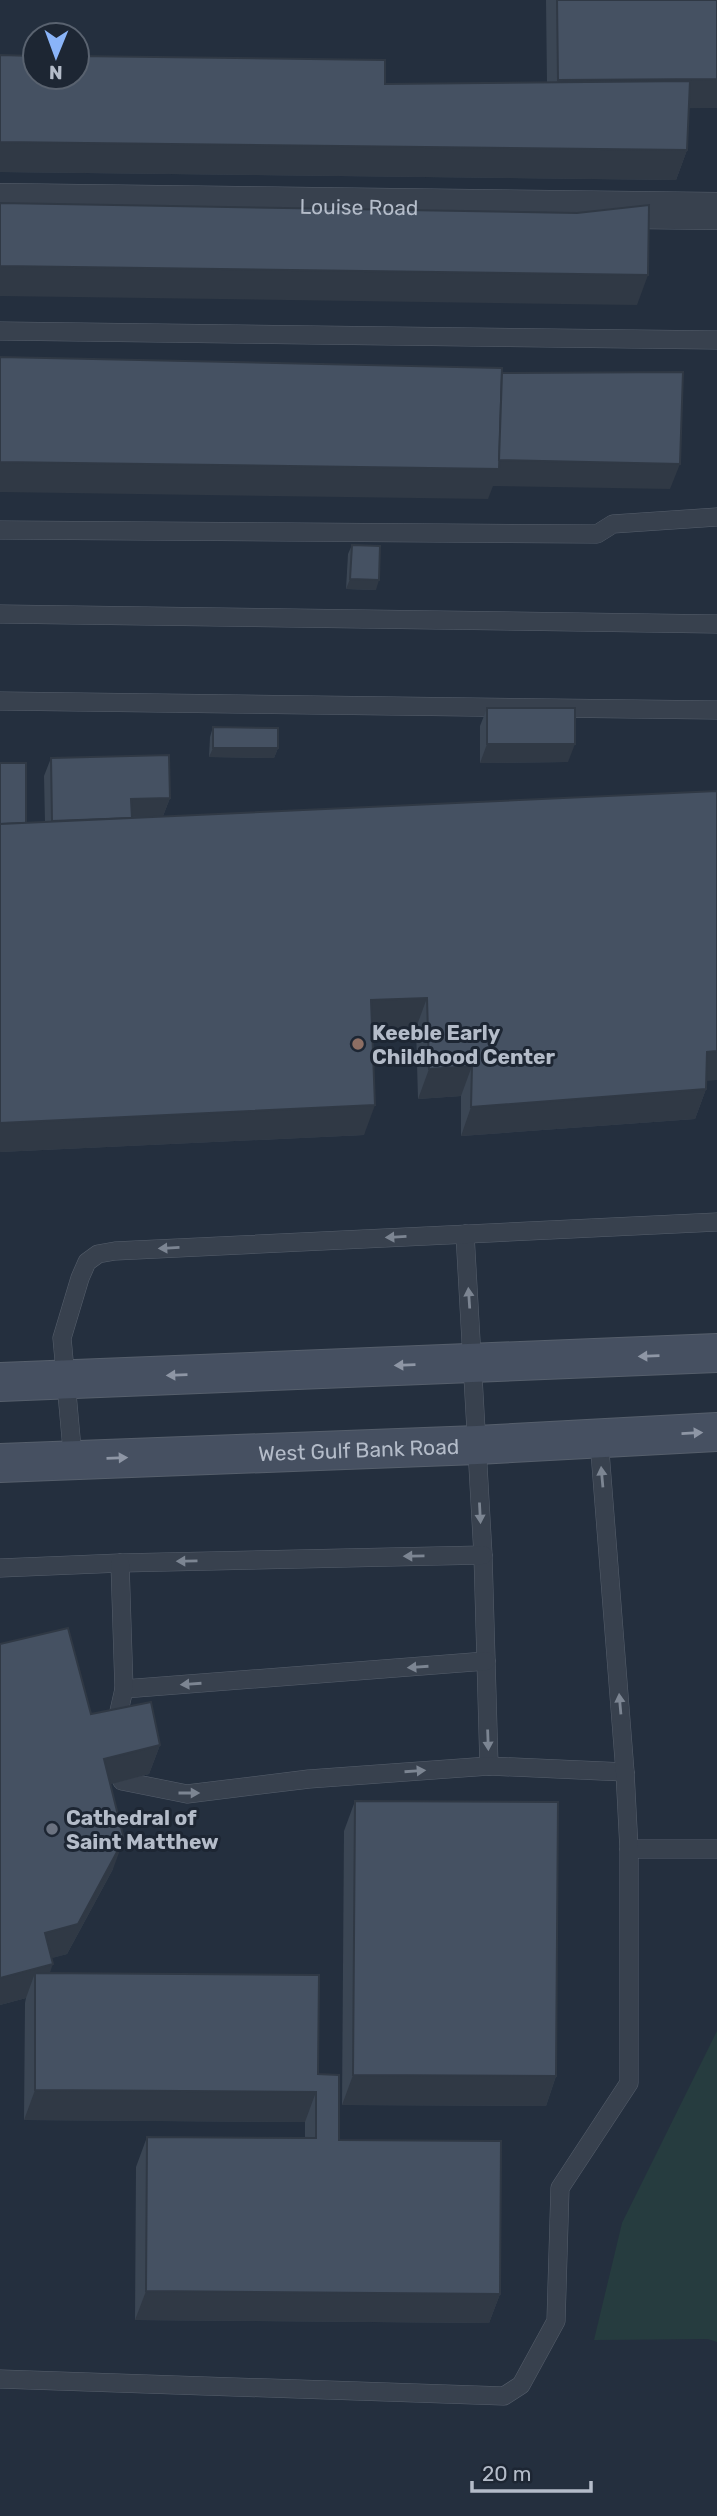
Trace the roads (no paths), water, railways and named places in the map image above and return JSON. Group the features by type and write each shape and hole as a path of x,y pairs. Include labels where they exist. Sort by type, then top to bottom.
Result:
{"main road":[{"path":"0,1382 717,1353"},
{"name":"West Gulf Bank Road","path":"0,1463 477,1445 717,1432"}],"street":[{"name":"Louise Road","path":"0,202 717,211"}],"lane":[{"path":"0,331 717,340"},
{"path":"0,530 597,534 613,524 717,517"},
{"path":"0,614 717,624"},
{"path":"0,701 717,710"},
{"path":"73,1460 62,1338 80,1278 87,1262 98,1254 115,1251 717,1222"},
{"path":"465,1234 483,1555 489,1766"},
{"path":"0,2379 504,2396 521,2385 556,2321 560,2188 629,2083 629,1849 599,1439"},
{"path":"0,1568 483,1555"},
{"path":"113,1737 124,1689 120,1563"},
{"path":"124,1689 486,1661"},
{"path":"122,1781 187,1794 309,1779 489,1766 625,1772"},
{"path":"629,1849 717,1849"}],"place":[{"name":"Keeble Early Childhood Center","path":"358,1044"},
{"name":"Cathedral of Saint Matthew","path":"52,1829"}]}
